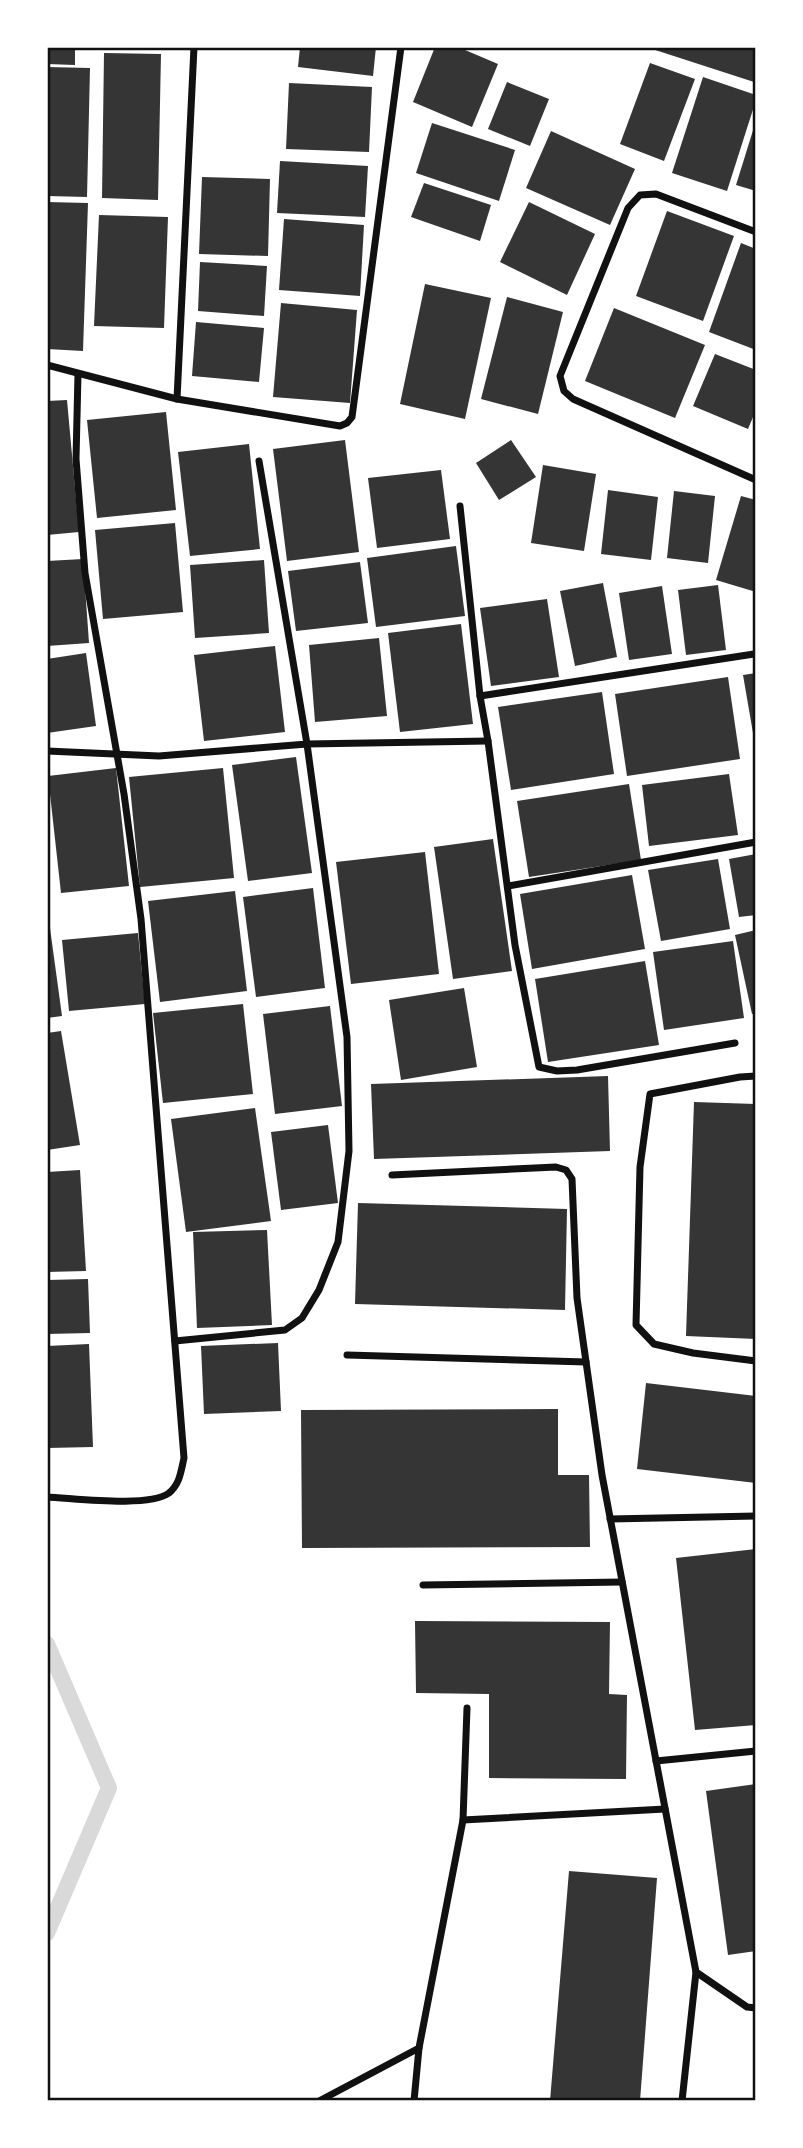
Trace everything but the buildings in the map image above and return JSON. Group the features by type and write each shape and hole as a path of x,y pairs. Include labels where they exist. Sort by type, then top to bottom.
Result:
{"street":[{"path":"177,399 194,47"},
{"path":"47,365 177,399 340,426 347,423 352,417 401,47"},
{"path":"756,232 656,194 640,195 628,208 560,376 564,391 573,399 756,480"},
{"path":"47,1497 139,1502 167,1494 179,1482 184,1458 141,919 124,794 85,573 76,459 78,374"},
{"path":"175,1341 285,1330 302,1318 319,1290 338,1242 349,1151 347,1037 307,744 259,461"},
{"path":"460,506 480,696 515,945 539,1067 557,1072 577,1070 735,1043"},
{"path":"480,696 754,654"},
{"path":"47,751 159,757 307,744 488,741"},
{"path":"508,886 756,842"},
{"path":"756,1076 650,1094 640,1167 636,1325 654,1344 693,1353 756,1361"},
{"path":"392,1175 556,1167 566,1170 572,1179 577,1298 610,1519 696,1972 682,2101"},
{"path":"347,1354 586,1362"},
{"path":"610,1519 756,1516"},
{"path":"423,1585 622,1582"},
{"path":"414,2101 419,2048 463,1820 467,1708"},
{"path":"656,1761 756,1751"},
{"path":"463,1820 665,1809"},
{"path":"696,1972 747,2007 756,2008"},
{"path":"319,2101 419,2048"}],"waterway":[{"path":"47,1644 109,1788 47,1933"}]}
